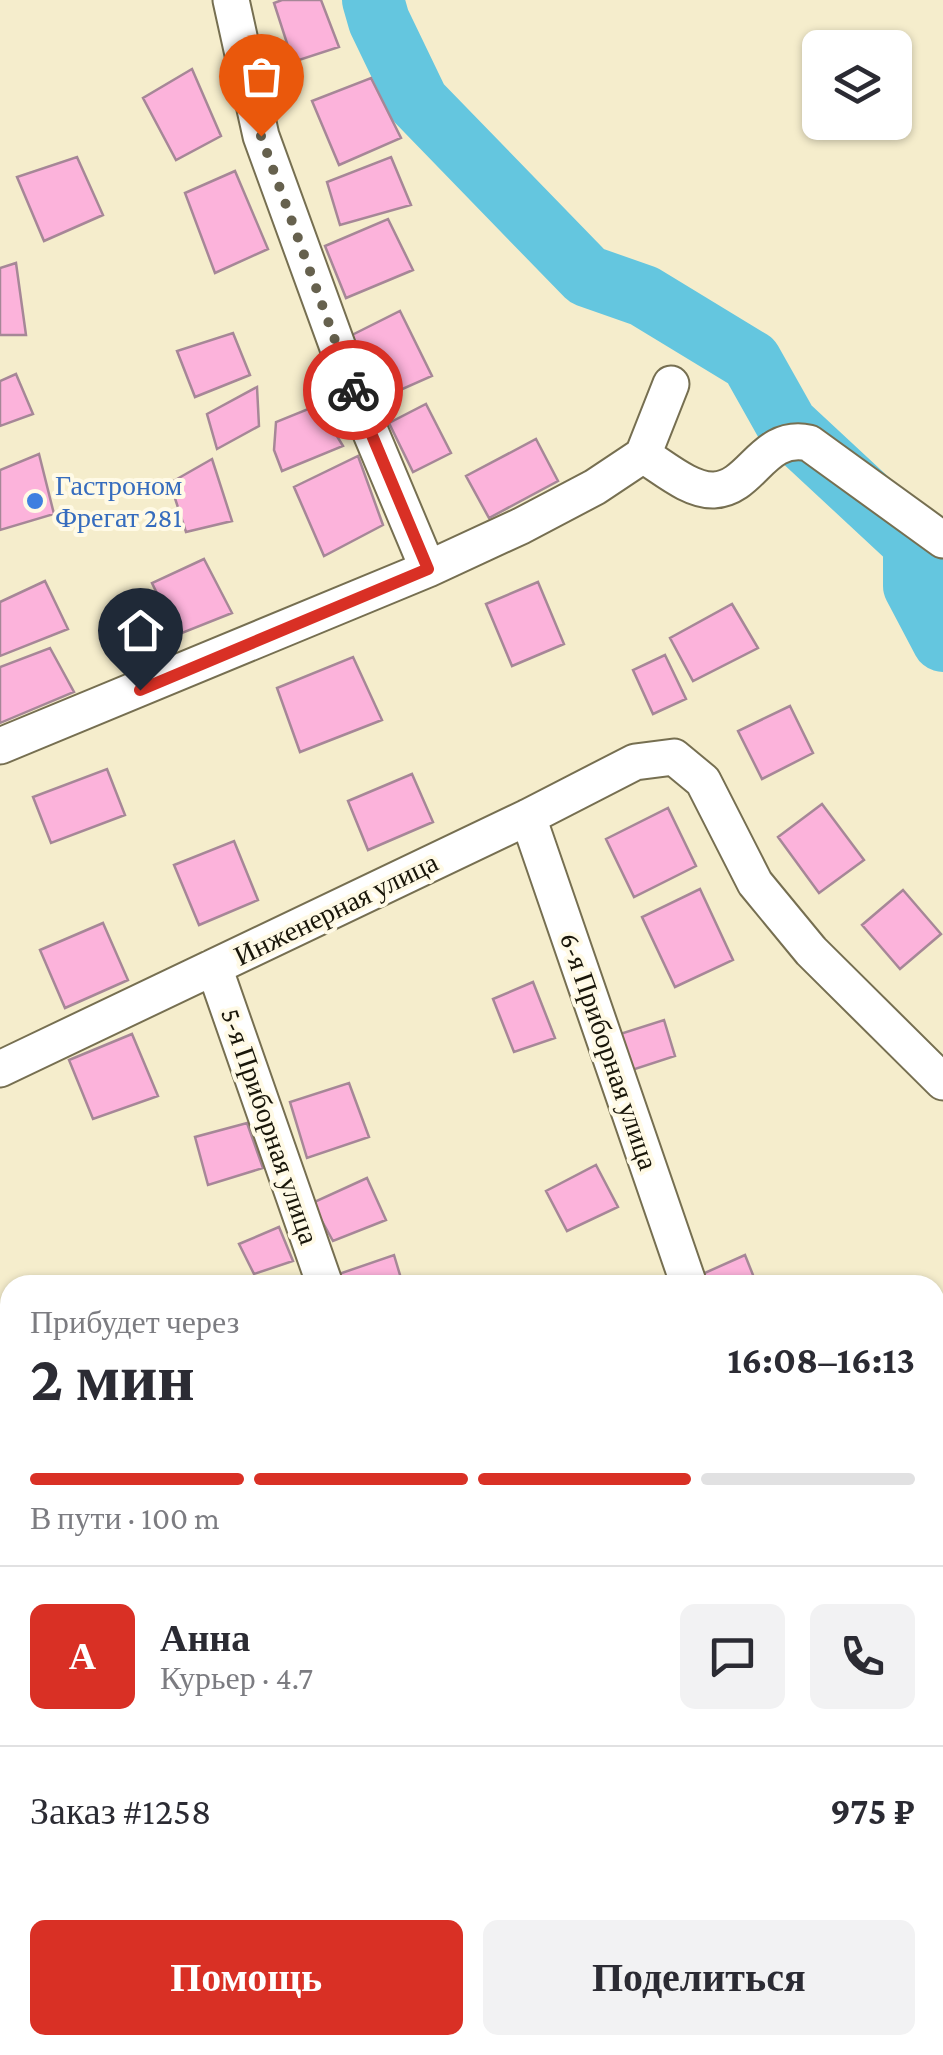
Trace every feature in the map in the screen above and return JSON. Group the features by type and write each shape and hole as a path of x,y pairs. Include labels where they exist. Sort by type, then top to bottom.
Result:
{"street":[{"path":"231,0 261,136 357,400 428,569"},
{"path":"0,746 428,569 595,487 644,455 671,384"},
{"path":"644,455 694,486 712,490 728,486 778,446 793,440 809,443 943,540"},
{"name":"Инженерная улица","path":"0,1069 635,762 674,757 703,781 755,883 788,924 943,1082"},
{"name":"6-я Приборная улица","path":"528,817 686,1275"},
{"name":"5-я Приборная улица","path":"214,967 322,1275"}],"building":[{"path":"321,0 339,47 293,62 274,3"},
{"path":"192,69 221,136 176,160 143,98"},
{"path":"371,78 401,138 339,165 312,101"},
{"path":"77,157 103,215 44,241 17,177"},
{"path":"391,157 411,205 340,225 327,182"},
{"path":"235,171 268,249 215,273 185,193"},
{"path":"388,219 413,270 346,298 325,246"},
{"path":"16,263 26,335 0,335 0,268"},
{"path":"400,311 432,376 382,398 352,335"},
{"path":"233,333 250,375 195,397 177,351"},
{"path":"16,374 33,414 0,426 0,381"},
{"path":"257,387 259,426 217,449 207,414"},
{"path":"426,404 451,453 413,472 389,423"},
{"path":"318,405 343,446 282,471 274,450 276,422"},
{"path":"536,439 558,481 489,518 466,476"},
{"path":"39,454 54,514 0,530 0,470"},
{"path":"358,456 383,525 324,556 294,487"},
{"path":"212,459 232,521 186,532 170,483"},
{"path":"204,559 232,613 177,635 152,583"},
{"path":"45,581 68,629 0,656 0,602"},
{"path":"538,582 564,644 512,666 486,604"},
{"path":"732,604 758,648 693,681 670,638"},
{"path":"50,648 74,692 0,723 0,667"},
{"path":"665,655 686,699 653,714 633,670"},
{"path":"353,657 382,720 300,752 277,688"},
{"path":"790,706 813,753 762,779 738,731"},
{"path":"107,769 125,815 51,843 33,797"},
{"path":"412,774 433,822 368,850 348,801"},
{"path":"822,804 864,860 819,893 778,837"},
{"path":"668,808 696,866 634,897 606,839"},
{"path":"234,841 258,900 199,925 174,865"},
{"path":"700,889 733,960 675,987 642,917"},
{"path":"903,890 941,934 900,969 862,925"},
{"path":"103,923 128,980 65,1008 40,950"},
{"path":"533,982 555,1038 514,1052 493,999"},
{"path":"664,1020 675,1056 632,1070 620,1034"},
{"path":"132,1034 158,1096 93,1119 69,1060"},
{"path":"349,1083 369,1137 307,1158 290,1102"},
{"path":"247,1123 263,1168 208,1185 195,1137"},
{"path":"596,1165 618,1207 567,1231 546,1191"},
{"path":"367,1178 386,1220 333,1241 312,1203"},
{"path":"279,1227 293,1261 254,1274 239,1244"},
{"path":"394,1255 400,1275 336,1275"},
{"path":"745,1255 753,1275 700,1275"}],"waterway":[{"path":"373,0 418,102 587,276 644,296 751,361 787,425 914,543 914,586 943,641"}],"way so far":[{"path":"261,136 353,390"}],"place":[{"name":"Гастроном Фрегат 281","path":"35,501"}],"route":[{"path":"140,690 428,569 353,390"}]}
